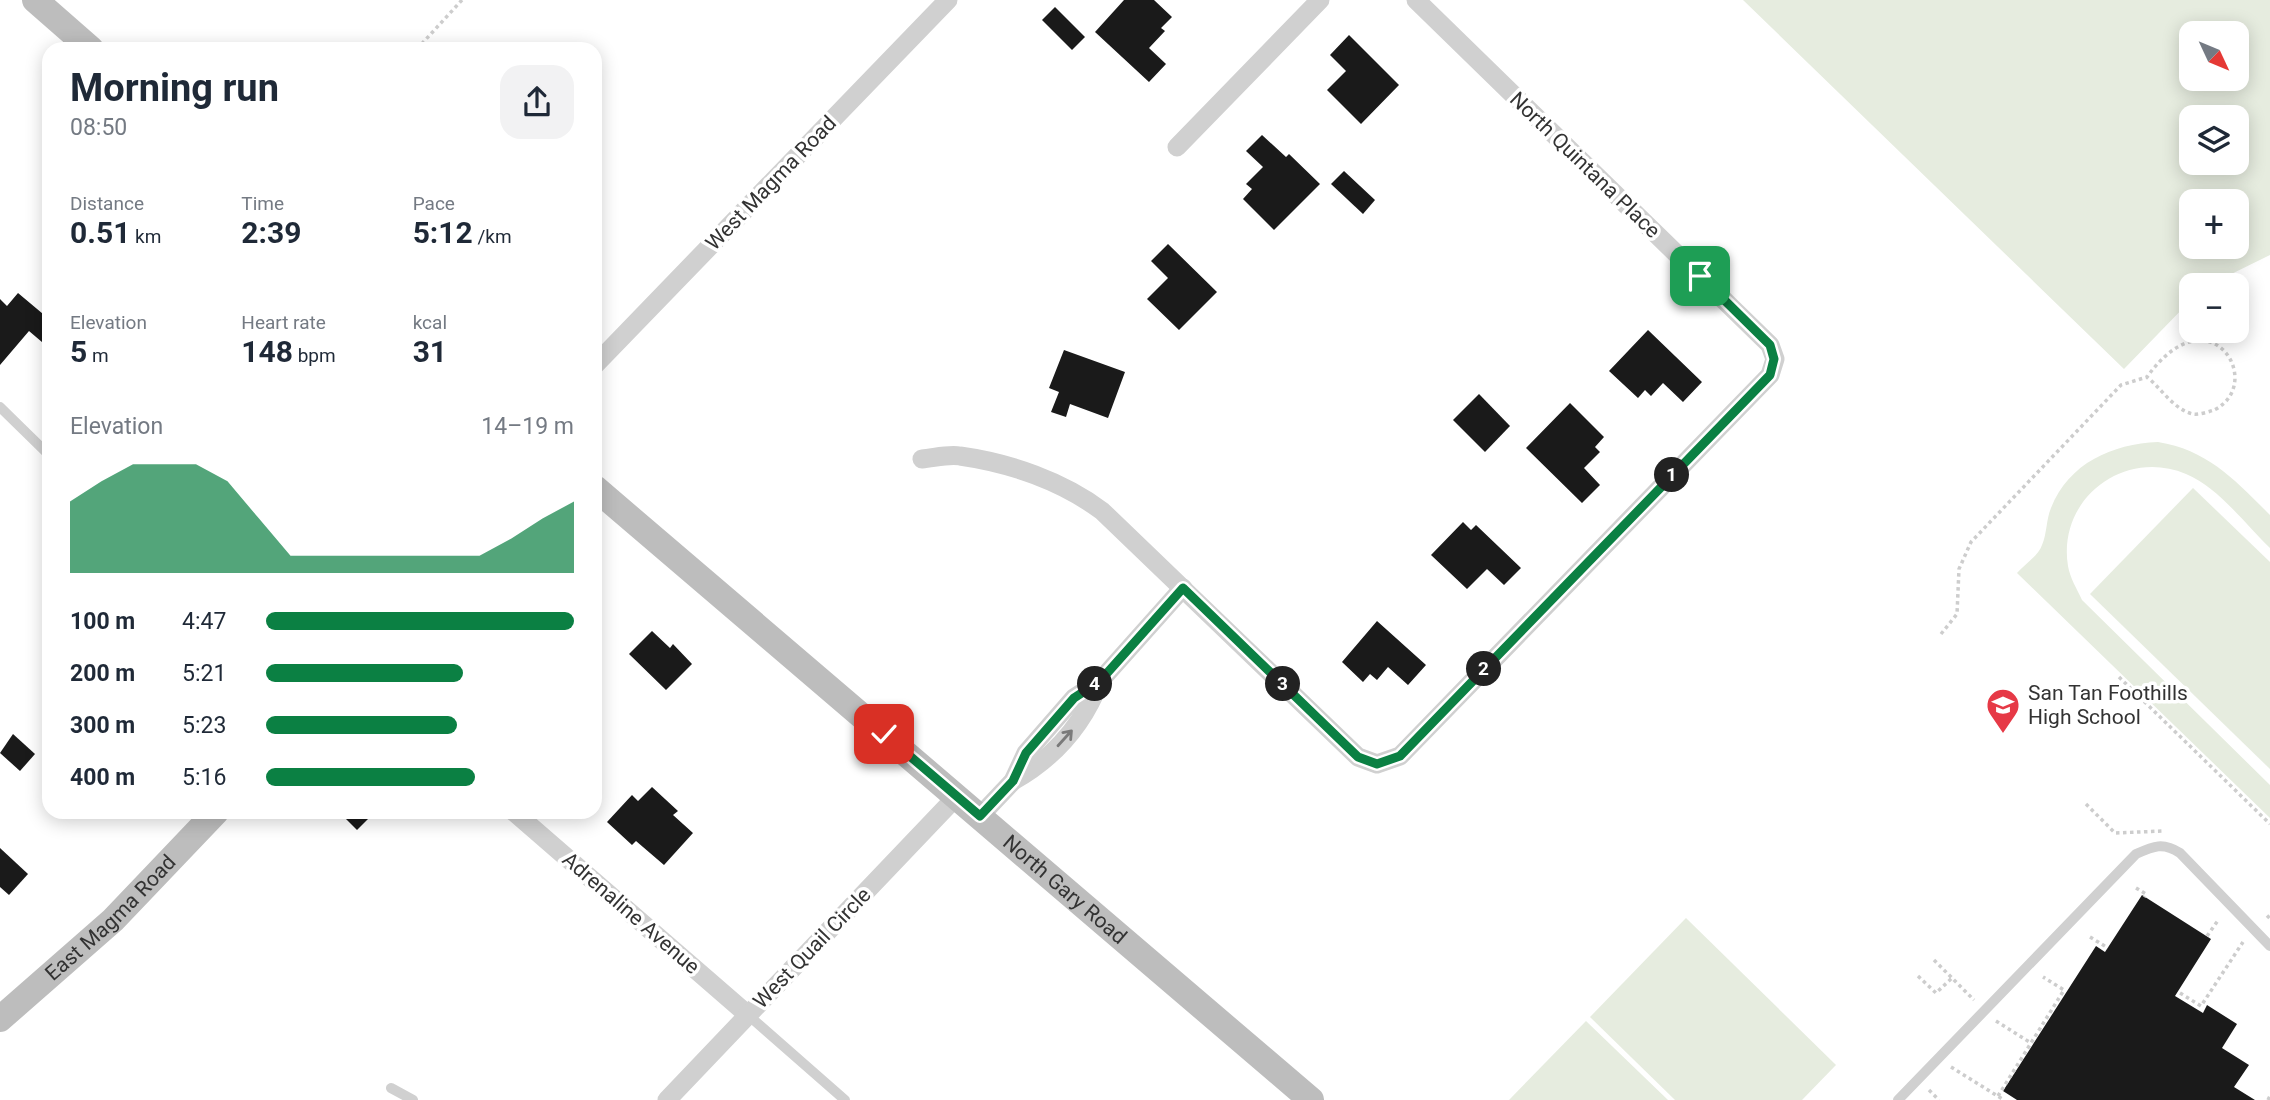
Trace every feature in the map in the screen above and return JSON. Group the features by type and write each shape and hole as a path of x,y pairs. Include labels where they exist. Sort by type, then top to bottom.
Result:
{"street":[{"path":"35,0 83,42"},
{"name":"West Magma Road","path":"602,358 948,0"},
{"path":"1177,147 1320,0"},
{"name":"North Quintana Place","path":"922,459 958,456 1050,480 1076,491 1102,511 1358,757 1377,764 1400,756 1770,375 1774,359 1770,345 1416,0"},
{"name":"North Gary Road","path":"602,494 1311,1100"},
{"path":"980,816 1013,781 1026,753 1074,698 1100,681 1183,588"},
{"name":"West Quail Circle","path":"667,1100 957,796"},
{"name":"East Magma Road","path":"0,1019 113,919 209,819"},
{"name":"Adrenaline Avenue","path":"522,819 748,1015"}],"lane":[{"path":"0,407 42,449"},
{"path":"1898,1100 2136,854 2155,845 2168,845 2180,853 2270,946"},
{"path":"748,1015 845,1100"},
{"path":"391,1087 414,1100"}],"path":[{"path":"423,42 462,0"},
{"path":"1941,634 1957,614 1959,569 1971,542 2121,386 2147,377 2163,355 2183,342 2208,340 2225,350 2235,369 2234,388 2226,404 2193,414 2175,405 2147,377"},
{"path":"2119,677 2270,824"},
{"path":"2086,804 2115,833 2171,833"},
{"path":"2136,888 2146,894 2144,897"},
{"path":"2207,936 2219,919"},
{"path":"2090,937 2108,948"},
{"path":"2180,993 2202,1006 2243,942"},
{"path":"1934,960 1974,1000"},
{"path":"1918,976 1936,993 1952,978"},
{"path":"1998,1096 2064,990 2043,977"},
{"path":"1996,1021 2031,1043"},
{"path":"1951,1067 2004,1100"},
{"path":"1928,1090 1938,1100"}],"shaded area":[{"path":"1743,0 2270,0 2270,255 2233,273 2179,273 2179,312 2124,369"},
{"path":"2158,442 2192,452 2220,469 2245,490 2270,515 2270,548 2231,507 2198,480 2163,468 2140,468 2119,474 2100,485 2084,501 2073,520 2067,542 2069,570 2082,600 2270,785 2270,818 2017,573 2040,549 2051,508 2069,479 2094,459 2109,452"},
{"path":"2193,488 2270,562 2270,769 2090,594"},
{"path":"1686,918 1836,1065 1802,1100 1675,1100 1590,1017"},
{"path":"1586,1021 1668,1100 1509,1100"}],"building":[{"path":"1124,0 1154,0 1172,17 1161,28 1165,31 1149,48 1166,64 1149,82 1095,32"},
{"path":"1055,7 1085,37 1072,50 1042,20"},
{"path":"1349,35 1399,85 1361,124 1327,90 1346,71 1330,55"},
{"path":"1262,135 1286,157 1289,154 1320,184 1274,230 1243,199 1252,189 1246,184 1263,167 1246,151"},
{"path":"1344,171 1375,200 1363,214 1331,184"},
{"path":"1168,244 1217,292 1179,330 1147,299 1168,278 1151,261"},
{"path":"18,293 42,313 42,342 29,331 0,365 0,299 7,306"},
{"path":"1648,330 1702,382 1683,402 1663,383 1651,396 1645,390 1638,398 1609,371"},
{"path":"1064,350 1125,372 1108,418 1070,404 1066,417 1051,412 1059,392 1049,388"},
{"path":"1479,394 1510,426 1485,452 1453,420"},
{"path":"1570,403 1604,437 1595,447 1600,452 1584,468 1600,485 1582,503 1526,448"},
{"path":"1463,522 1471,530 1476,525 1521,568 1504,585 1487,569 1467,589 1431,555"},
{"path":"1377,621 1426,665 1408,685 1388,667 1377,680 1370,674 1363,682 1342,662"},
{"path":"652,631 670,648 673,644 692,664 666,690 629,654"},
{"path":"13,734 35,754 20,771 0,753"},
{"path":"652,787 678,811 673,815 693,833 664,865 636,841 632,845 607,822 632,795 638,801"},
{"path":"346,819 368,819 357,830"},
{"path":"0,848 28,874 9,895 0,887"},
{"path":"2142,895 2211,939 2175,996 2203,1013 2207,1005 2237,1024 2222,1048 2249,1065 2234,1087 2255,1100 2017,1100 2003,1091 2096,946 2105,952"}],"place":[{"name":"San Tan Foothills High School","path":"2003,735"}],"route":[{"path":"884,734 980,816 1013,781 1026,753 1074,698 1100,681 1183,588 1358,757 1377,764 1400,756 1770,375 1774,359 1770,345 1700,276"}]}
